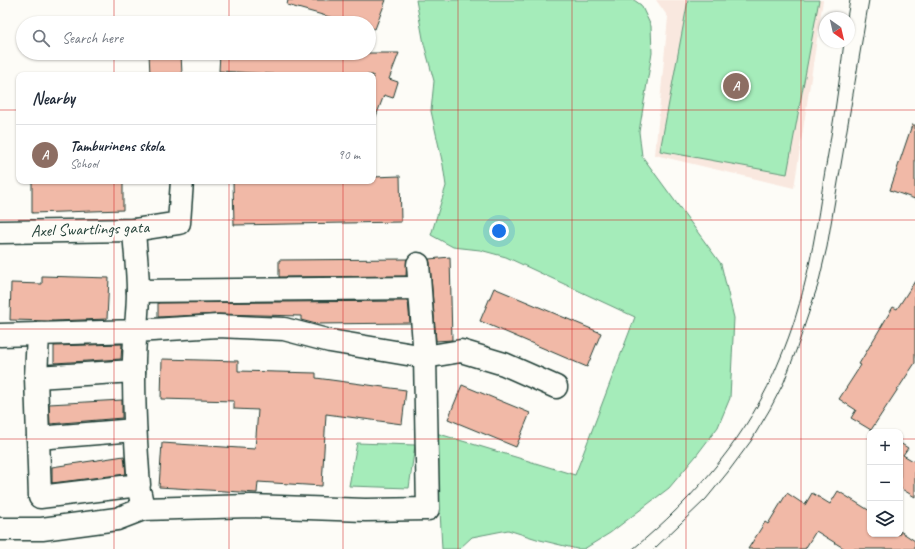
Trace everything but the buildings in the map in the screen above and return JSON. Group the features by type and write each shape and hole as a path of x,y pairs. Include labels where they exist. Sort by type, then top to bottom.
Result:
{"street":[{"name":"Axel Swartlings gata","path":"0,232 134,230 180,223 182,184"},
{"path":"134,230 138,290 134,371 135,430 139,485 143,509"},
{"path":"0,529 42,529 117,519 143,509 251,506 365,510 428,509 425,357 418,264"},
{"path":"138,290 419,288"},
{"path":"0,335 136,331 218,326 284,328 330,340 425,357 461,351 504,364 556,387"},
{"path":"38,334 36,377 40,497 139,485"},
{"path":"36,377 134,371"},
{"path":"38,438 135,430"}],"shaded area":[{"path":"656,0 823,0 821,12 819,12 819,26 794,188 655,155 668,17"}],"green space":[{"path":"416,0 634,0 641,5 651,26 652,53 639,132 642,156 721,264 734,318 730,398 718,427 669,488 610,533 584,549 577,549 540,540 508,530 472,537 459,549 442,549 436,433 575,475 635,317 506,257 480,250 453,247 431,235 446,186 431,111 434,81 424,44"},
{"path":"688,0 819,0 787,174 660,151"},
{"path":"357,443 415,445 409,488 349,486"}],"tram line":[{"path":"848,12 850,0"},
{"path":"654,549 706,499 728,472 751,441 784,382 818,285 827,247 869,0"},
{"path":"633,549 656,529 699,486 737,439 768,387 780,359 789,337 803,292 813,247 843,48"}],"place":[{"name":"Tamburinens skola","path":"736,86"}]}
